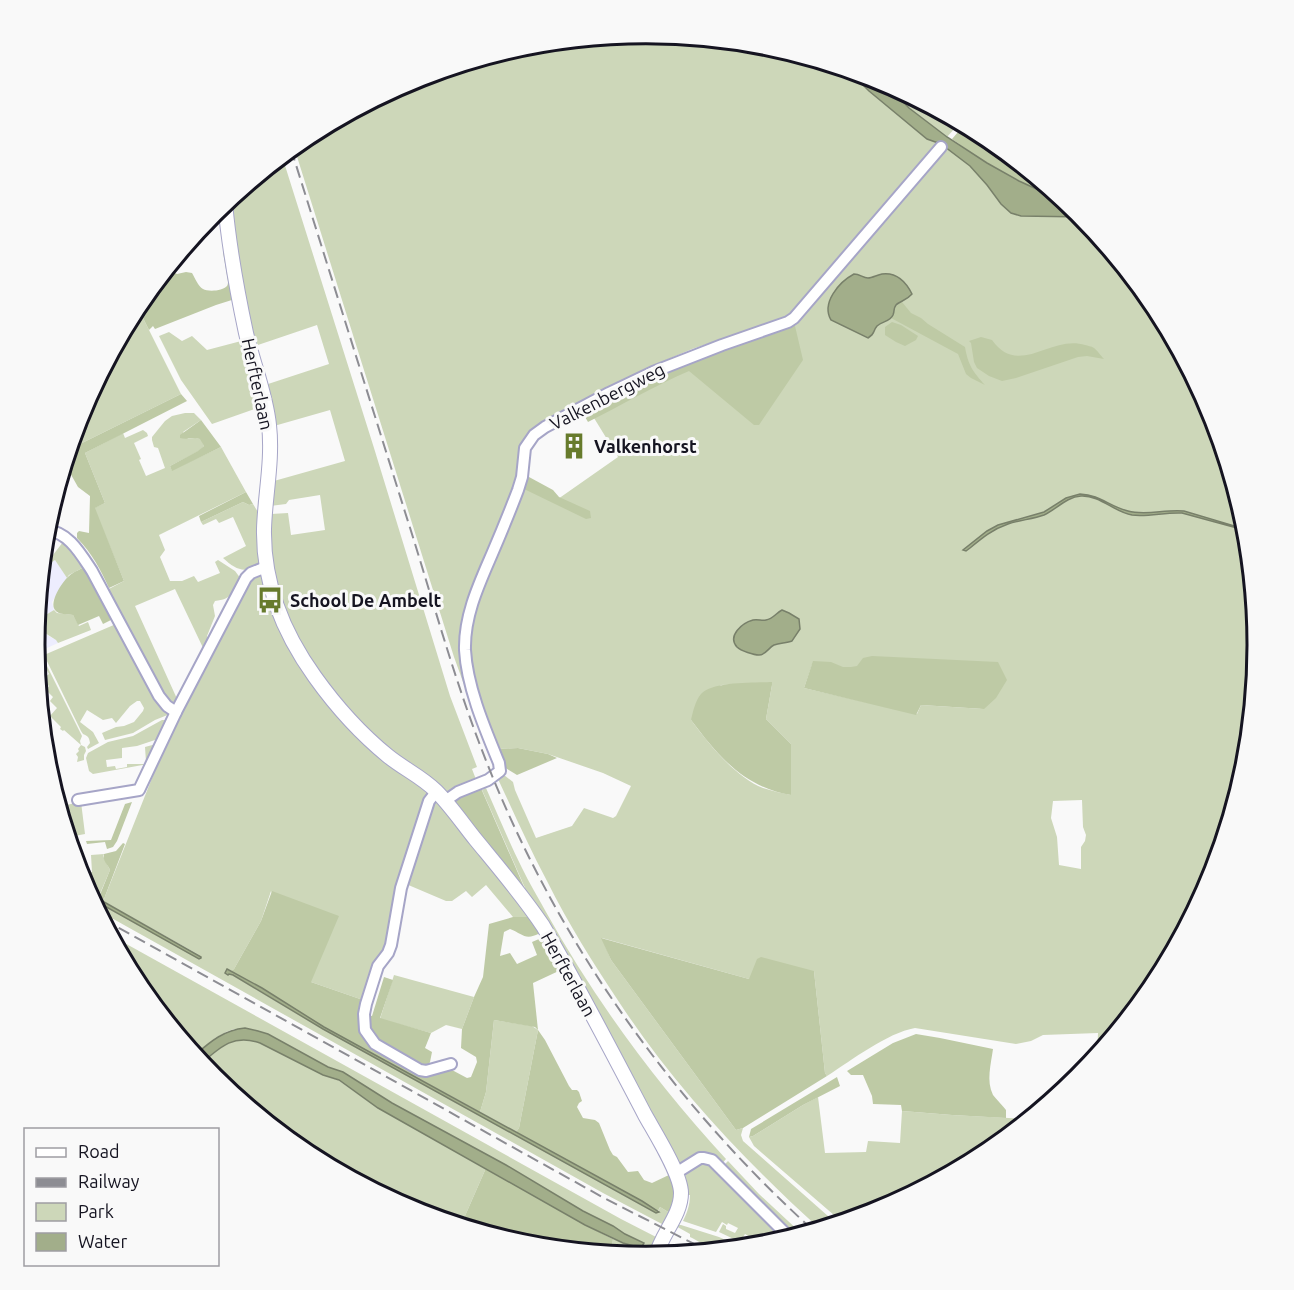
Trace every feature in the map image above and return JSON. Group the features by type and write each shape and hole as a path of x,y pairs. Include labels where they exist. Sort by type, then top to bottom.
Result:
{"street":[{"name":"Valkenbergweg","path":"441,796 488,780 500,771 468,672 465,640 475,596 519,490 525,448 531,438 551,423 632,381 791,320 941,147"},
{"name":"Herfterlaan","path":"226,216 246,333 269,424 270,444 264,527 266,567 286,630 297,652 316,679 362,733 441,796 522,896 543,926 680,1184 680,1202 677,1211 658,1246"},
{"path":"56,532 64,536 83,557 159,696 176,712"},
{"path":"78,800 139,790 176,712 246,578 251,573 266,567"},
{"path":"441,796 429,801 401,888 391,945 378,966 366,1004 364,1020 365,1030 375,1044 420,1070 426,1071 451,1064"},
{"path":"676,1173 700,1158 712,1160 783,1231"}],"shaded area":[{"path":"959,131 1013,168 1041,190 1018,181 952,139"},
{"path":"226,251 235,299 155,329 153,326 149,330 143,318 175,273 192,273 205,290 222,289 227,286 223,252"},
{"path":"902,302 911,313 965,347 972,368 985,385 966,374 958,354 891,318 895,306"},
{"path":"795,321 803,360 759,425 754,425 689,371 588,422 581,410 680,363"},
{"path":"892,322 918,336 916,340 905,346 885,335 885,327"},
{"path":"981,337 992,340 1002,351 1013,355 1036,353 1072,343 1093,347 1104,359 1078,357 1002,381 977,368 974,362 969,341"},
{"path":"181,394 187,401 85,453 105,503 95,508 124,581 109,588 87,549 77,538 79,531 89,533 90,496 78,487 71,474 80,444"},
{"path":"201,420 221,447 172,471 170,466 204,446 200,439 180,438 180,435"},
{"path":"529,477 553,490 559,497 590,511 591,518 586,519 522,488"},
{"path":"246,492 253,504 243,502 201,522 199,516"},
{"path":"55,560 67,578 52,602 54,610 47,615 47,606 52,562"},
{"path":"86,566 113,619 103,624 99,616 78,625 73,615 58,613 55,610 55,597 63,583"},
{"path":"46,632 47,635 58,643 45,649"},
{"path":"872,656 998,662 1007,680 996,698 984,709 921,705 916,715 804,688 813,661 831,662 843,667 851,667 857,666 863,658"},
{"path":"772,682 766,719 791,744 791,795 774,791 746,778 723,758 691,720 697,700 707,690 724,685"},
{"path":"518,748 557,758 517,775 504,767 496,749"},
{"path":"480,786 525,889 524,895 452,801"},
{"path":"132,802 113,847 107,849 105,842 87,844 86,841 111,840 125,804"},
{"path":"123,843 125,844 104,899 100,894 110,870 104,861 104,854 116,851"},
{"path":"272,891 339,916 311,982 363,1000 364,1034 425,1075 452,1070 467,1078 471,1077 477,1062 476,1057 461,1048 462,1029 483,977 489,924 513,917 531,917 540,933 527,937 510,929 504,932 500,956 510,953 517,964 537,955 532,942 546,936 563,969 533,983 538,1030 535,1027 494,1020 486,1092 480,1112 324,1027 231,971 261,921"},
{"path":"601,938 749,979 757,959 761,957 814,971 827,1076 743,1128 736,1130 611,960"},
{"path":"384,977 393,980 380,1018 431,1033 425,1048 432,1052 428,1066 422,1067 376,1041 369,1032 369,1016 372,1016"},
{"path":"538,1030 569,1086 572,1090 579,1092 582,1101 577,1107 583,1118 599,1123 610,1150 628,1172 638,1171 644,1180 652,1183 671,1174 676,1193 670,1213 660,1207 658,1211 516,1132 519,1128"},
{"path":"916,1034 993,1049 990,1072 991,1090 1006,1110 1006,1118 902,1111 901,1105 873,1104 863,1075 851,1075 847,1071 893,1043"},
{"path":"837,1077 840,1086 749,1137 751,1129"},
{"path":"486,1168 613,1239 612,1245 530,1235 464,1218"}],"green space":[{"path":"647,44 686,45 764,55 840,75 861,83 927,139 941,144 793,316 692,349 647,368 557,414 558,418 534,432 463,648 497,763 493,765 454,657 297,157 346,124 417,89 454,75 530,55 608,45"},
{"path":"902,101 955,128 947,137"},
{"path":"951,139 1040,195 1044,193 1099,248 1147,311 1186,379 1217,452 1237,528 1243,566 1247,606 1247,684 1237,762 1217,838 1203,875 1168,946 1124,1011 1098,1043 1098,1033 1043,1035 1031,1041 1016,1044 915,1028 881,1041 827,1076 814,971 749,979 602,938 611,960 736,1130 743,1128 741,1135 743,1141 830,1218 814,1223 712,1122 640,1033 563,912 498,779 504,775 513,782 536,838 572,826 584,808 613,818 631,786 603,773 548,754 518,748 496,749 482,712 468,655 473,611 522,487 558,499 618,457 594,418 690,367 794,321","holes":["812,665 984,709 921,705 917,714 804,688","771,683 766,719 791,744 791,795 763,788 742,776 714,749 691,720 721,685","1082,800 1083,827 1086,835 1081,847 1081,869 1059,865 1057,837 1051,818 1053,801"]},
{"path":"285,165 450,696 477,767 472,769 477,782 448,795 414,770 345,710 286,621 268,547 271,514 288,513 291,535 325,530 320,495 270,506 274,481 345,461 330,410 274,426 265,385 329,364 317,325 255,346 246,309 231,212"},
{"path":"143,318 181,394 80,444 108,379"},
{"path":"169,332 182,341 192,336 207,350 245,340 260,407 212,424 181,380 159,336"},
{"path":"194,413 201,420 183,432 188,439 201,439 204,446 170,466 172,470 221,447 246,492 159,535 165,550 160,557 170,581 182,581 194,576 198,582 220,573 215,562 218,560 235,571 241,579 231,594 225,599 215,601 213,605 215,616 207,636 210,643 205,652 175,589 135,606 178,701 176,705 168,705 105,591 124,581 94,508 105,503 85,453 123,433 125,438 143,430 148,436 134,443 146,476 165,468 158,448 154,447 152,437 165,421 172,416"},
{"path":"243,502 253,504 261,517 260,564 245,570 236,568 223,558 246,546 233,517 219,523 216,519 203,525 201,522"},
{"path":"63,542 86,566 67,578 55,560 52,562 53,555"},
{"path":"261,575 265,580 292,652 429,793 385,951 363,1000 311,982 271,891 261,921 234,969 231,971 228,969 229,973 323,1029 656,1213 660,1207 670,1213 662,1224 112,918 106,906 201,956 104,902 102,898 104,899 177,719 252,578"},
{"path":"54,610 57,613 73,615 79,626 88,622 91,630 58,643 46,633 47,614"},
{"path":"116,624 170,714 133,733 105,740 102,733 134,722 144,708 140,701 130,706 116,723 112,718 103,720 87,710 80,722 93,732 99,743 88,749 89,738 81,731 45,654"},
{"path":"46,664 82,736 81,745 60,729 61,727 50,716 57,708 50,701 53,697 48,692 47,676 49,674"},
{"path":"162,720 167,720 161,738 122,748 122,758 106,760 107,767 115,766 116,769 127,767 127,764 144,764 146,762 145,747 156,744 148,764 93,774 89,771 86,758 88,753 108,742 133,736"},
{"path":"81,745 86,751 84,760 77,762 76,754"},
{"path":"486,788 528,879 565,945 607,1010 652,1072 726,1159 721,1165 715,1159 677,1163 524,895 525,888 482,790"},
{"path":"435,798 531,917 513,917 486,885 472,897 466,891 452,901 446,901 406,884"},
{"path":"81,802 85,834 76,836 67,805"},
{"path":"104,854 110,870 100,894 90,872 92,872 91,855"},
{"path":"124,943 658,1238 652,1246 642,1246 644,1243 583,1211 343,1073 268,1034 250,1029 234,1029 215,1038 202,1049 195,1042 147,979"},
{"path":"394,975 474,997 462,1029 446,1025 431,1033 380,1019"},
{"path":"494,1020 532,1026 538,1030 519,1128 516,1132 480,1112 486,1092"},
{"path":"238,1039 250,1039 260,1043 323,1075 338,1080 378,1108 486,1168 464,1218 417,1201 381,1184 313,1145 250,1097 209,1057 223,1046"},
{"path":"818,1097 825,1153 866,1152 868,1141 900,1143 902,1111 1017,1118 948,1166 877,1201 835,1216 754,1146 749,1137"},
{"path":"728,1161 795,1228 786,1230 722,1167"},
{"path":"701,1163 709,1164 779,1231 751,1237 745,1234 742,1238 735,1240 719,1232 723,1224 726,1229 735,1233 738,1228 728,1223 727,1225 722,1222 716,1232 683,1221 690,1199 690,1195 685,1195 684,1183 690,1169"},
{"path":"674,1225 681,1225 727,1241 703,1243 690,1237 690,1234"},
{"path":"613,1239 634,1246 612,1245"}],"water":[{"path":"861,83 902,101 947,137 987,163 1042,192 1069,217 1021,216 1011,213 970,166 941,144 927,139"},
{"path":"854,274 868,278 882,274 897,276 912,294 896,305 892,317 877,326 868,338 831,320 829,313 828,307 833,294"},
{"path":"1080,494 1094,496 1128,511 1142,513 1184,511 1237,528 1182,513 1132,515 1094,498 1081,496 1066,501 1044,515 1003,526 966,551 963,550 998,525 1044,512 1066,498"},
{"path":"782,610 799,619 800,629 792,641 774,645 764,654 759,655 748,653 737,647 734,639 740,627 753,620 773,617"},
{"path":"104,902 201,957 199,959 106,907"},
{"path":"227,969 324,1027 659,1212 656,1213 323,1029 233,975 228,975 225,973"},
{"path":"245,1028 268,1034 328,1067 343,1072 392,1103 644,1243 642,1246 623,1243 585,1225 378,1108 339,1080 323,1075 260,1043 235,1041 228,1043 209,1057 202,1049 224,1034"}],"railway":[{"path":"294,159 460,688 508,814 541,881 618,1008 662,1068 710,1125 760,1180 807,1225"},
{"path":"116,926 604,1198 695,1244"}],"place":[{"name":"Valkenhorst","path":"574,446"},
{"name":"School De Ambelt","path":"270,600"}]}
